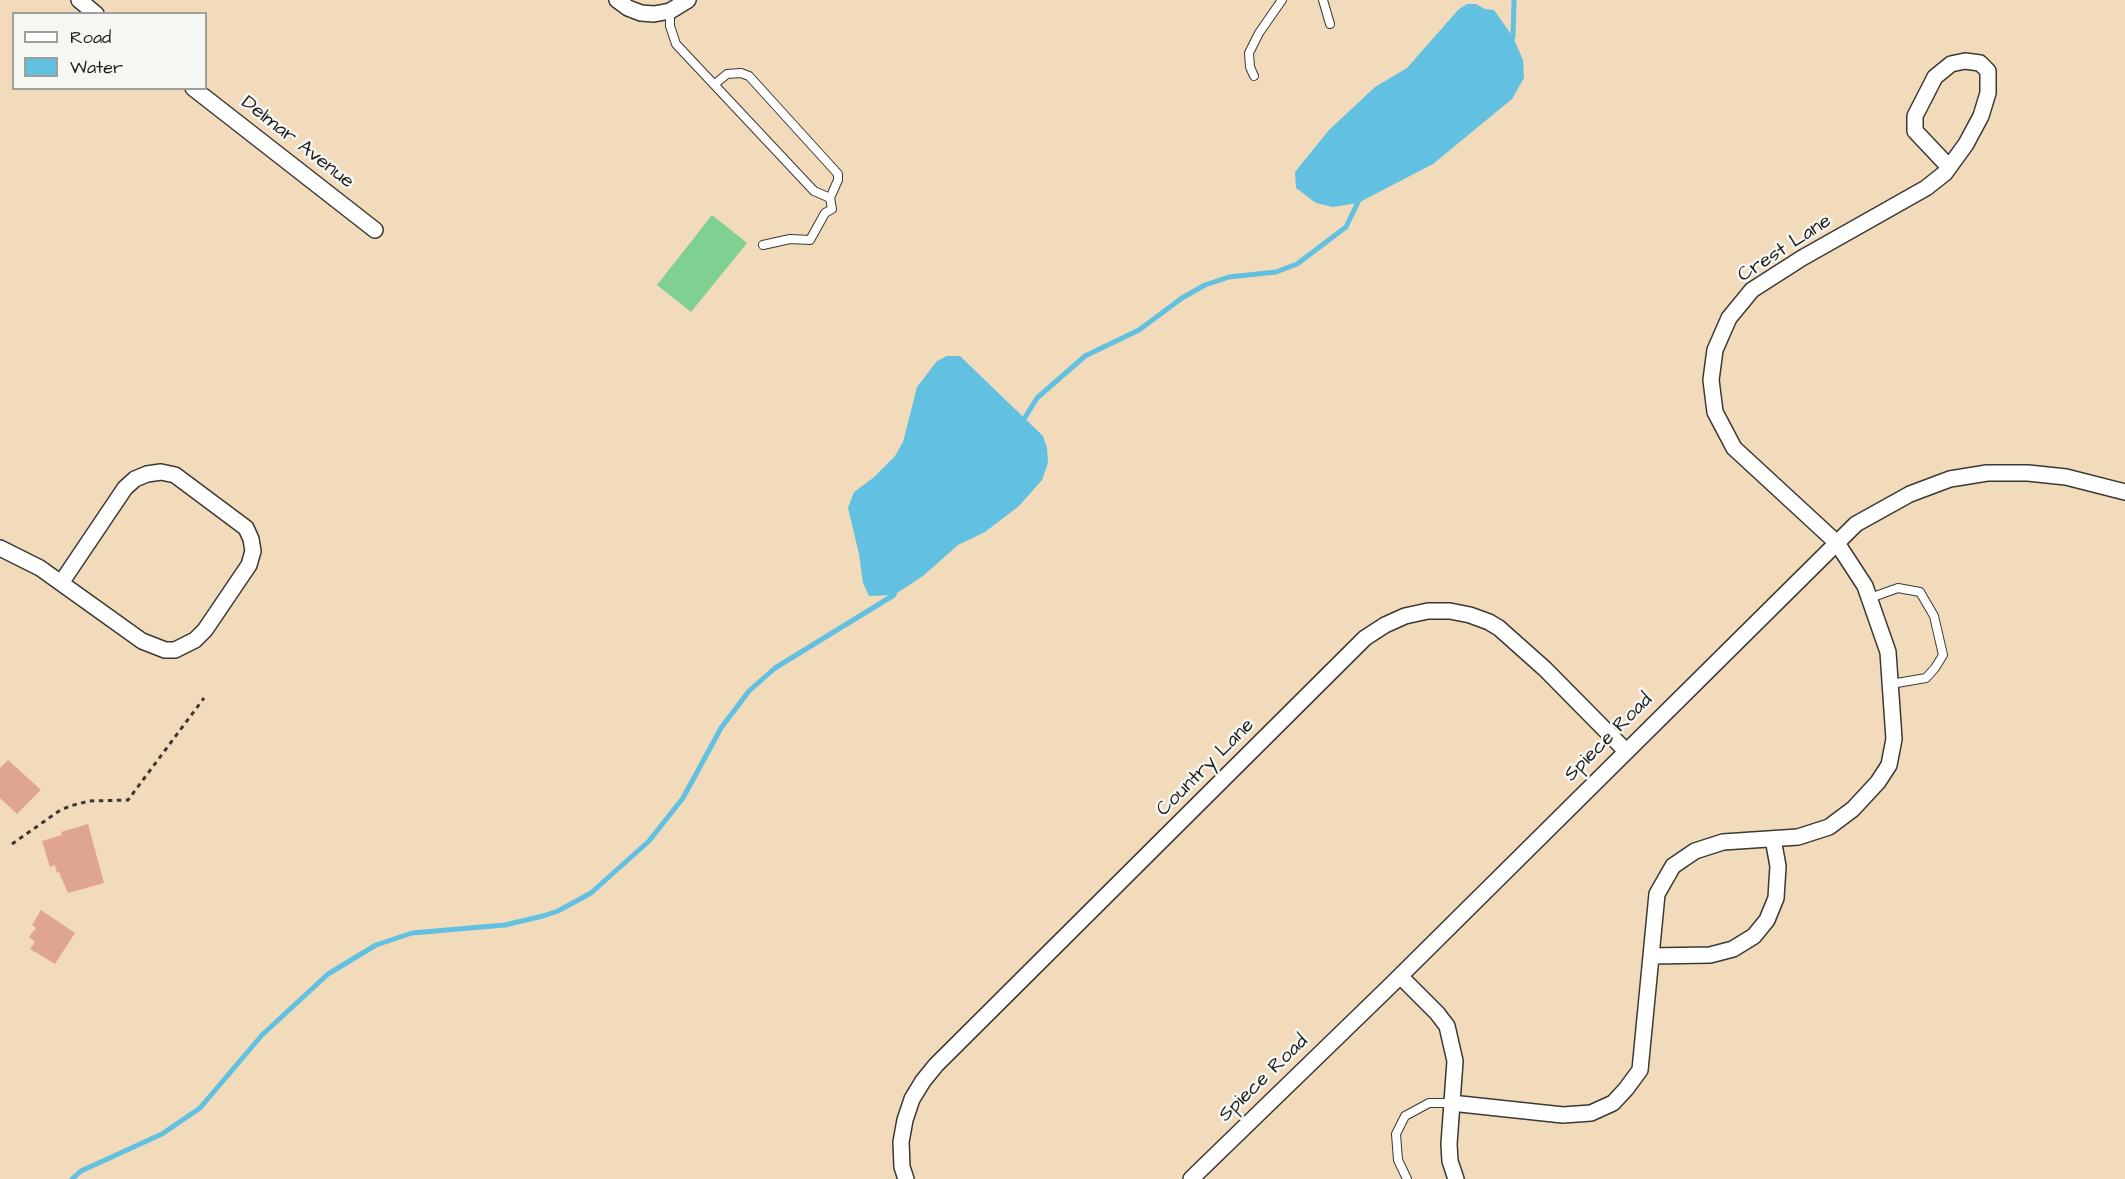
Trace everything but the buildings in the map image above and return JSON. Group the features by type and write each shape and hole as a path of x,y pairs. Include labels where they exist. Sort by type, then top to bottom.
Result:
{"street":[{"path":"79,0 94,12"},
{"path":"617,0 641,13 654,14 670,11 688,0"},
{"name":"Crest Lane","path":"1452,1103 1563,1115 1591,1113 1613,1103 1640,1070 1657,894 1673,866 1695,851 1723,842 1798,837 1829,827 1854,809 1878,782 1889,765 1893,739 1888,652 1865,586 1837,543 1734,448 1715,412 1711,380 1715,350 1729,318 1752,290 1802,258 1926,188 1945,173 1966,144 1981,116 1988,93 1988,71 1980,63 1965,61 1951,64 1935,77 1915,116 1915,131 1949,167"},
{"name":"Delmar Avenue","path":"196,90 375,230"},
{"path":"0,548 40,568 142,641 165,650 175,650 195,640 205,630 249,565 253,551 251,539 246,528 175,475 161,472 147,474 135,479 125,488 61,583"},
{"name":"Spiece Road","path":"1191,1179 1400,976 1856,524 1910,494 1950,479 1987,473 2028,473 2066,477 2125,492"},
{"name":"Country Lane","path":"906,1179 902,1167 901,1142 905,1120 912,1099 936,1065 1365,638 1385,625 1405,616 1428,611 1450,611 1489,622 1499,628 1545,669 1626,751"},
{"path":"1652,956 1710,955 1732,949 1754,936 1767,920 1776,898 1778,866 1773,839"},
{"path":"1400,976 1437,1012 1447,1026 1455,1061 1449,1144 1450,1161 1456,1179"}],"lane":[{"path":"1254,76 1250,67 1249,52 1282,0"},
{"path":"1323,0 1330,24"},
{"path":"670,11 670,26 676,44 814,191 830,198"},
{"path":"715,84 727,74 741,73 749,76 838,174 838,180 830,198 832,209 825,213 810,240 790,239 763,245"},
{"path":"1870,598 1898,588 1920,592 1934,616 1943,655 1935,668 1926,678 1891,684"},
{"path":"1407,1179 1398,1160 1396,1134 1405,1116 1429,1103 1452,1103"}],"path":[{"path":"12,844 59,811 70,806 89,801 128,800 204,698"}],"green space":[{"path":"712,215 747,243 691,312 657,285"}],"water":[{"path":"1467,4 1476,4 1485,9 1494,10 1513,37 1523,60 1524,78 1512,99 1433,164 1358,203 1333,207 1316,203 1296,188 1295,172 1329,130 1375,87 1407,68 1458,10"},
{"path":"947,356 960,356 1043,436 1048,463 1042,480 1019,506 985,532 958,545 923,576 894,595 869,596 863,583 848,508 854,492 873,478 895,456 903,442 917,387 937,361"}],"waterway":[{"path":"1510,41 1513,37 1514,0"},
{"path":"1021,424 1037,398 1085,356 1139,330 1182,298 1205,285 1229,277 1276,272 1297,264 1346,227 1360,198"},
{"path":"72,1179 81,1171 162,1134 200,1108 262,1035 328,974 376,945 412,933 505,925 543,916 558,911 591,893 649,841 683,798 721,728 749,691 775,668 894,595 894,589"}]}
